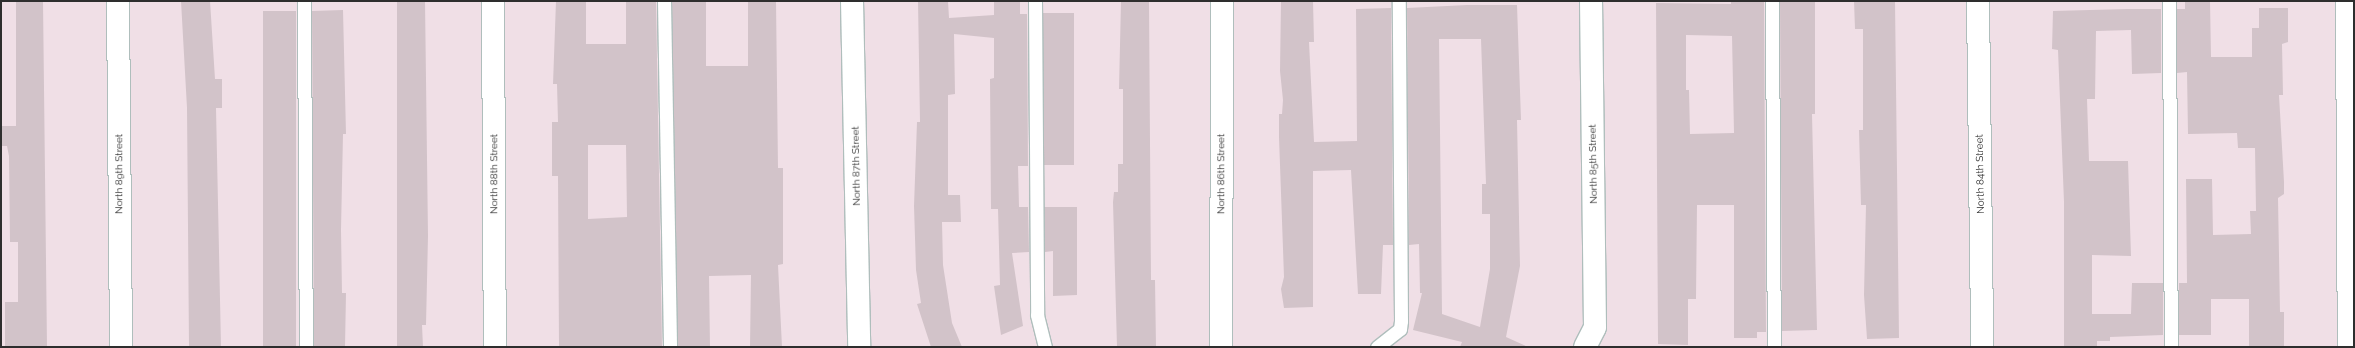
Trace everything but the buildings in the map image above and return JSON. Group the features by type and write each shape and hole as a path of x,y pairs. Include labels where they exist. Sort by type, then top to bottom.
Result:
{"street":[{"name":"North 89th Street","path":"118,1 120,347"},
{"name":"North 88th Street","path":"492,1 495,347"},
{"name":"North 87th Street","path":"852,1 861,341"},
{"name":"North 86th Street","path":"1221,347 1222,1"},
{"name":"North 85th Street","path":"1586,347 1595,337 1591,1"},
{"name":"North 84th Street","path":"1978,1 1982,347"},
{"path":"2347,1 2349,347"}],"lane":[{"path":"304,1 306,347"},
{"path":"664,1 670,347"},
{"path":"1035,1 1037,315 1045,347"},
{"path":"1377,347 1386,343 1400,329 1401,321 1399,1"},
{"path":"1772,1 1774,347"},
{"path":"2169,1 2171,347"}]}
